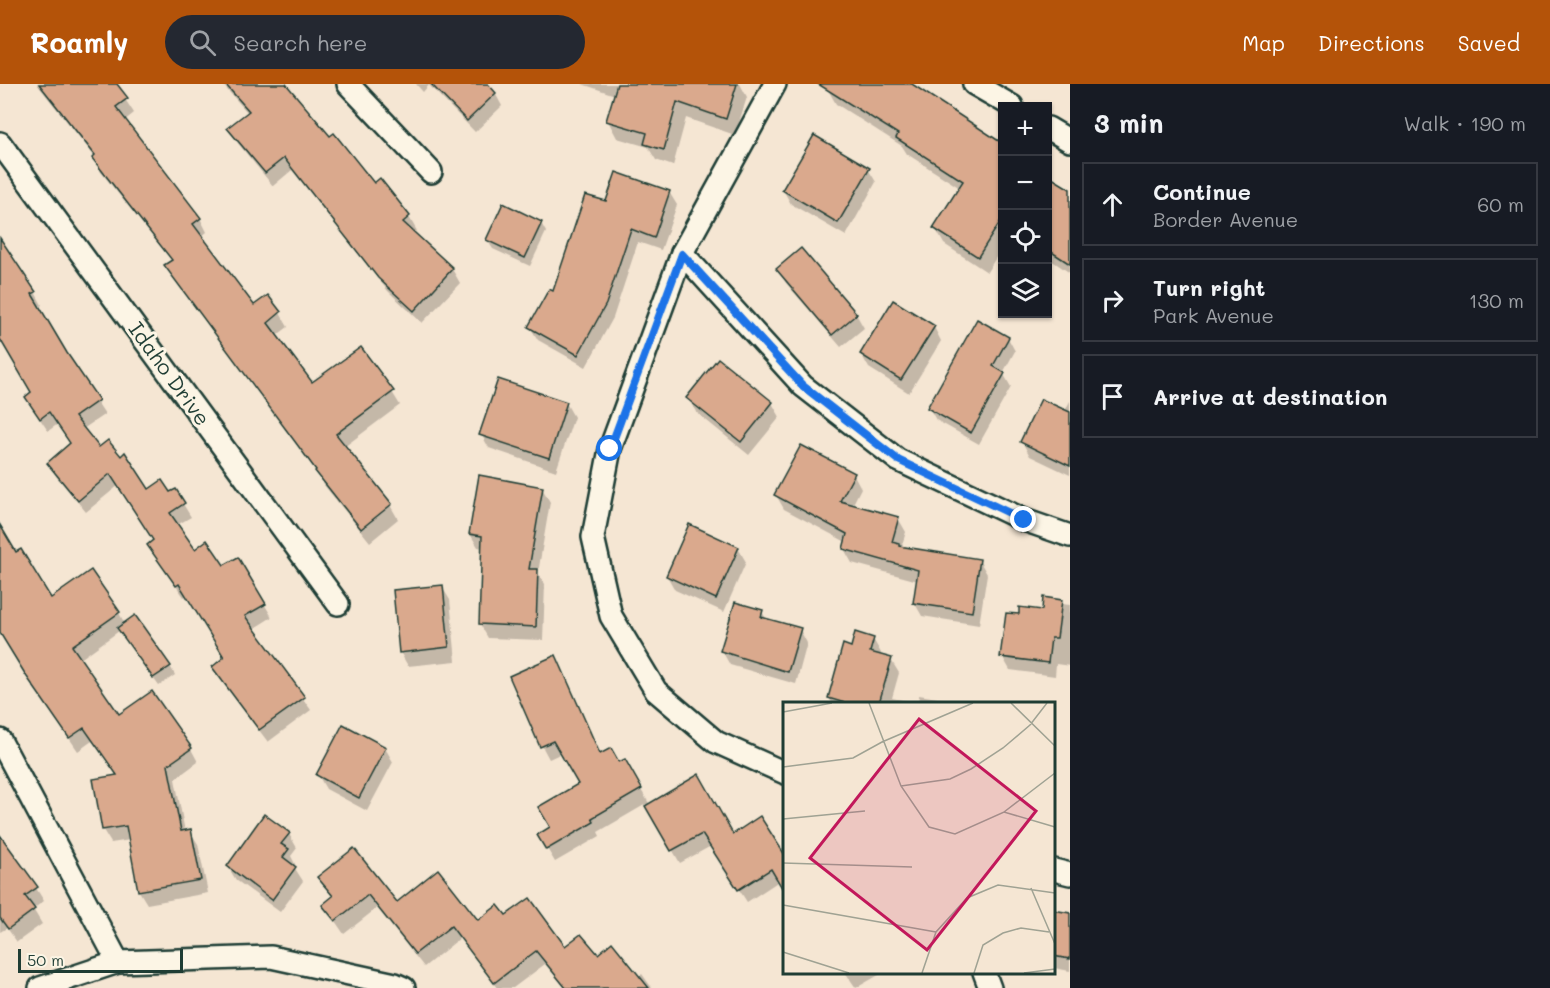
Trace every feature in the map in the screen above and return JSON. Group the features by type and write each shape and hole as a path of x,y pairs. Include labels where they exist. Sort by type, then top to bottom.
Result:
{"street":[{"path":"348,84 431,172"},
{"path":"775,84 682,254 610,449 593,537 611,616 656,691 716,742 783,771"},
{"path":"974,84 1005,102"},
{"path":"1052,131 1070,141"},
{"name":"Idaho Drive","path":"0,143 338,604"},
{"path":"682,254 803,386 898,460 1024,520 1070,536"},
{"path":"0,740 117,962"},
{"path":"1055,870 1070,874"},
{"path":"40,988 117,962 271,957 395,984 404,988"},
{"path":"984,973 990,988"}],"building":[{"path":"39,84 117,84 128,98 116,107 201,218 193,224 254,305 268,295 281,312 268,323 312,382 361,347 394,391 336,434 392,504 361,529 315,471 164,265 172,260 92,158 95,155"},
{"path":"225,84 286,84 330,136 334,133 374,183 380,178 410,216 403,222 453,268 414,311 378,278 284,158 265,173 227,128 249,111"},
{"path":"431,84 488,84 496,93 467,121"},
{"path":"617,84 737,84 726,119 677,102 664,150 644,144 647,133 606,121"},
{"path":"818,84 912,84 998,140 998,225 978,257 933,228 963,181 896,138 898,134"},
{"path":"814,135 870,168 838,223 782,190"},
{"path":"616,172 670,191 654,238 631,229 606,304 578,355 528,327 549,289 553,291 585,195 606,201"},
{"path":"1052,178 1070,189 1070,264 1052,252"},
{"path":"503,203 542,222 525,258 486,240"},
{"path":"0,238 36,292 32,294 67,353 99,400 75,417 99,447 108,440 121,456 125,452 149,489 162,480 170,492 176,489 185,503 170,513 195,549 207,540 224,565 238,557 266,604 245,616 305,697 259,730 212,667 224,657 179,584 176,586 147,545 153,540 110,474 78,501 47,463 70,443 49,412 40,419 25,397 31,392 0,339"},
{"path":"801,248 857,314 832,335 776,269"},
{"path":"893,300 935,326 901,380 860,354"},
{"path":"977,319 1009,337 993,366 1005,373 971,433 927,408"},
{"path":"718,358 773,402 741,442 686,398"},
{"path":"498,379 567,402 549,458 479,435"},
{"path":"1041,399 1070,412 1070,466 1020,442"},
{"path":"801,445 855,473 840,501 899,517 892,542 899,546 980,559 972,612 913,603 918,570 843,549 847,534 774,495"},
{"path":"479,475 543,487 529,569 538,569 536,627 479,624 482,536 469,534"},
{"path":"689,524 739,547 716,599 666,576"},
{"path":"0,525 16,552 21,549 51,598 91,570 120,612 72,646 119,714 152,691 192,748 168,765 181,831 191,829 201,880 138,891 126,826 102,830 93,779 117,775 84,728 69,738 0,633"},
{"path":"443,585 449,647 399,653 393,590"},
{"path":"1043,597 1062,600 1057,638 1051,638 1048,663 1000,657 1006,613 1019,614 1019,607 1042,610"},
{"path":"735,602 763,610 761,617 801,628 788,672 720,651"},
{"path":"135,615 171,666 153,678 117,628"},
{"path":"855,632 874,638 870,652 892,658 879,702 842,702 828,698 843,644 851,647"},
{"path":"556,655 600,754 611,748 619,762 625,759 642,789 592,818 594,822 546,850 537,835 550,827 538,807 578,784 553,741 540,747 509,676"},
{"path":"343,724 386,747 359,798 316,775"},
{"path":"699,774 733,834 760,816 783,852 783,890 771,869 738,890 702,834 671,851 645,806"},
{"path":"264,814 290,833 281,844 289,849 283,857 296,867 272,900 227,866"},
{"path":"0,835 38,887 25,896 35,909 8,929 0,918"},
{"path":"354,848 397,902 438,869 478,920 498,905 506,915 530,898 565,946 581,934 598,954 612,942 649,988 566,988 536,951 494,983 451,926 415,954 368,895 335,921 322,905 333,896 317,877"},
{"path":"1055,910 1070,913 1070,959 1055,956"}],"route":[{"path":"610,449 682,254 803,386 898,460 1024,520"}]}
